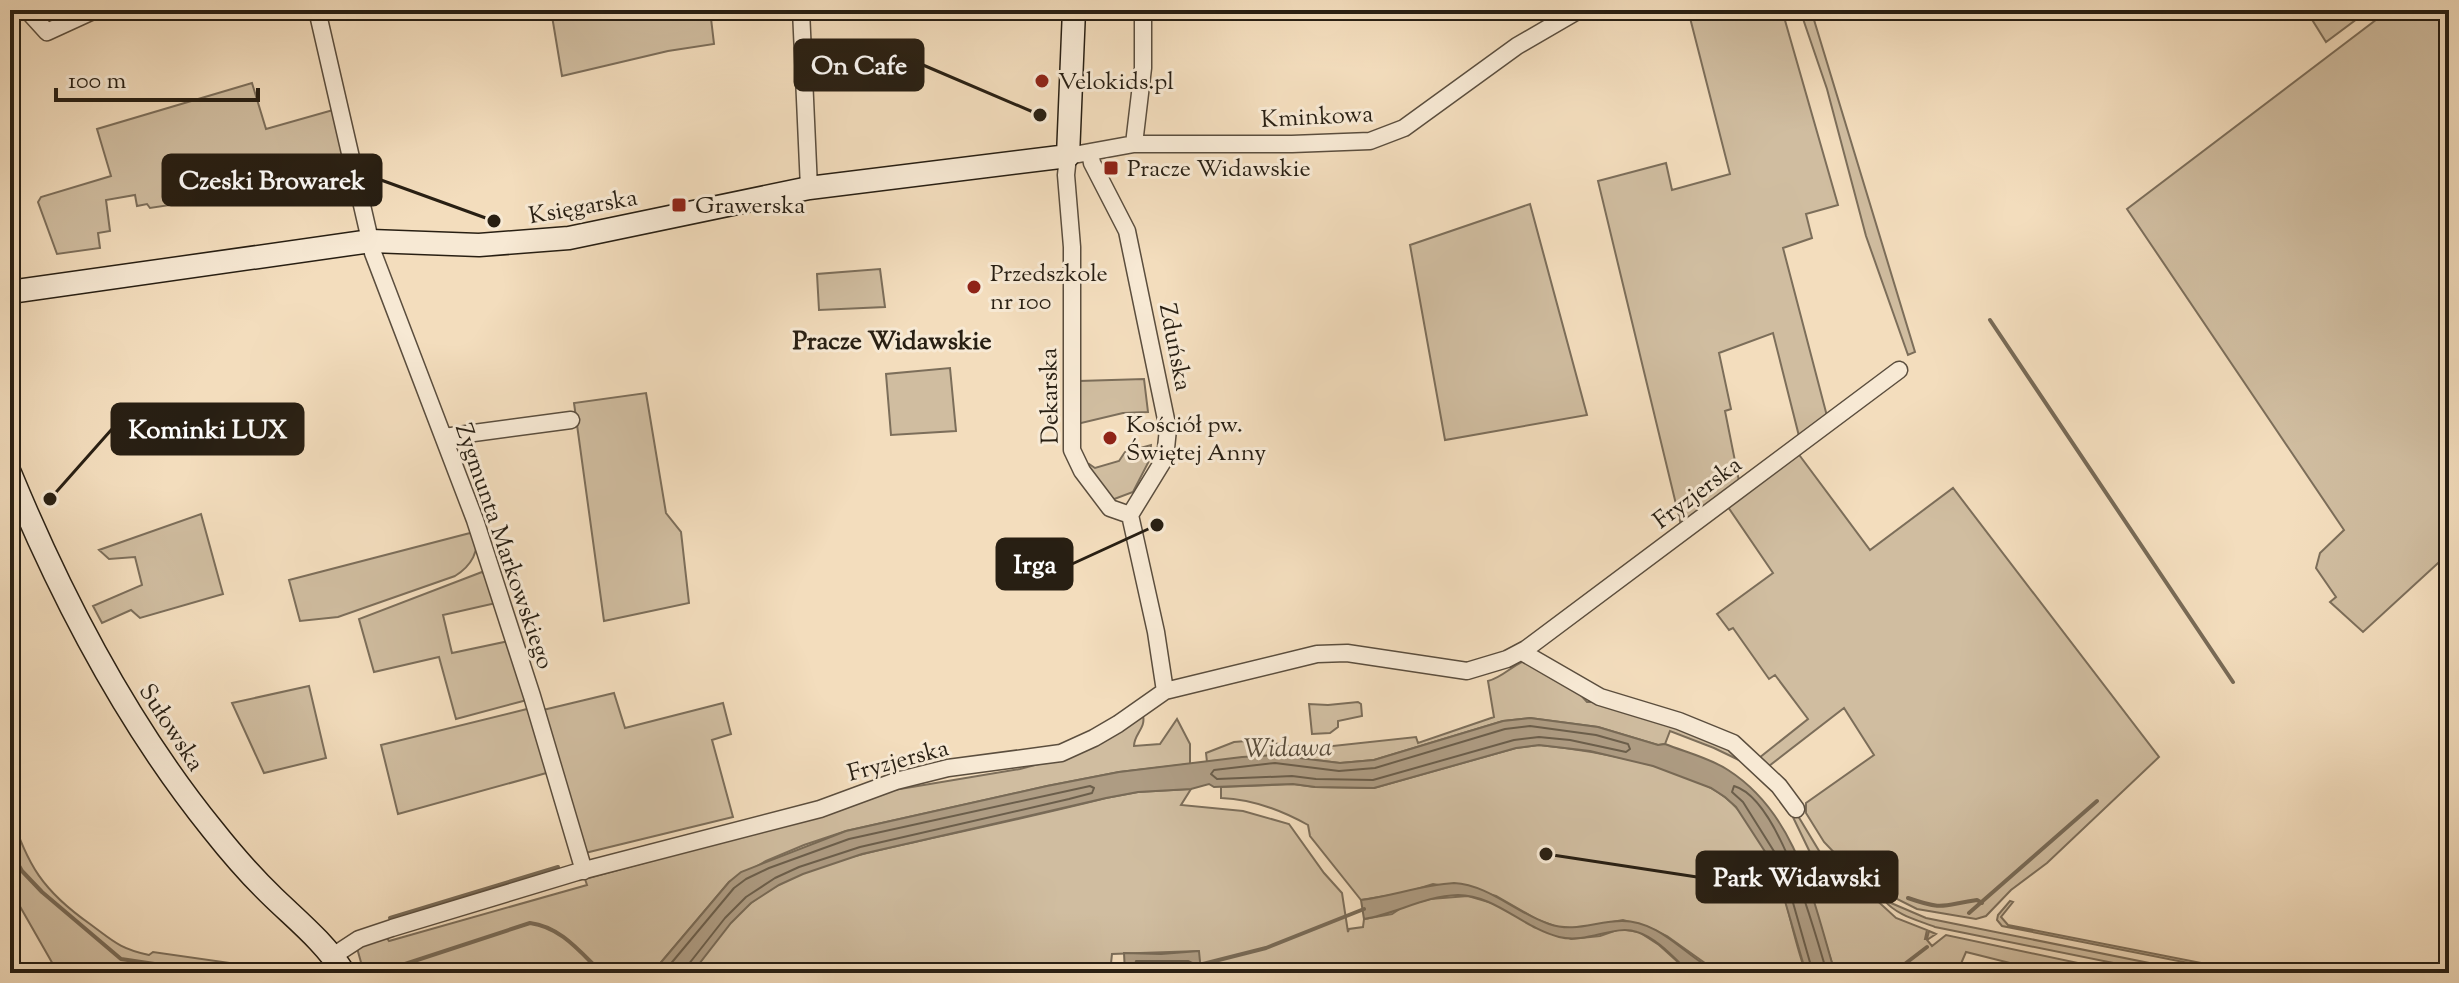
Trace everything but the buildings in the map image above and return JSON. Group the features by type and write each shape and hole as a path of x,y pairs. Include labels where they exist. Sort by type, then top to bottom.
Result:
{"street":[{"path":"27,10 47,32 95,10"},
{"name":"Zygmunta Markowskiego","path":"317,10 373,253 475,520 584,871"},
{"path":"801,10 809,188"},
{"path":"1074,10 1079,154"},
{"path":"1134,139 1143,68 1143,10"},
{"name":"Kminkowa","path":"1079,154 1134,139 1292,144 1384,138 1404,128 1517,46 1579,10"},
{"name":"Księgarska","path":"10,292 371,241 479,245 569,238 809,188 1079,154"},
{"name":"Dekarska","path":"1079,154 1066,175 1072,272 1070,440 1082,471 1110,508 1130,515"},
{"name":"Zduńska","path":"1079,154 1092,163 1127,231 1168,429 1165,458 1130,515"},
{"name":"Fryzjerska","path":"339,965 366,937 584,871 820,809 922,773 1061,753 1106,731 1165,691 1333,652 1467,671 1522,652 1899,370"},
{"path":"444,437 571,420"},
{"name":"Sułowska","path":"10,473 38,540 81,625 124,702 171,774 227,848 339,965"},
{"path":"1130,515 1156,632 1165,691"},
{"path":"1522,652 1600,697 1679,721 1733,743 1779,786 1796,809"}],"shaded area":[{"path":"551,10 710,10 714,44 668,51 562,76"},
{"path":"1688,10 1782,10 1838,205 1806,214 1812,238 1783,248 1827,416 1799,436 1773,333 1719,353 1731,409 1725,411 1739,481 1681,525 1598,181 1666,163 1672,190 1730,174"},
{"path":"1800,10 1811,10 1915,352 1908,355 1866,236 1827,89"},
{"path":"2306,10 2369,10 2326,42"},
{"path":"2389,10 2449,10 2449,553 2363,632 2330,602 2336,597 2316,568 2320,553 2344,530 2127,209"},
{"path":"252,83 266,129 333,110 346,164 263,180 266,199 245,202 243,194 150,208 147,204 137,206 135,195 106,200 110,231 98,233 100,248 57,254 38,202 41,197 111,176 97,129"},
{"path":"1530,204 1587,415 1445,440 1410,245"},
{"path":"880,269 885,307 819,310 817,274"},
{"path":"950,368 956,431 891,435 886,374"},
{"path":"1144,379 1148,412 1123,413 1077,424 1079,381"},
{"path":"646,393 666,513 681,532 689,603 604,621 574,403"},
{"path":"1151,445 1150,459 1133,492 1109,501 1084,467 1089,464 1095,468 1119,461 1125,452"},
{"path":"1797,452 1870,550 1953,488 2159,757 1986,916 1976,919 1917,909 1881,891 1845,864 1824,842 1806,813 1806,803 1874,755 1844,708 1769,766 1759,758 1808,719 1775,675 1769,679 1733,628 1729,630 1717,614 1773,573 1728,507"},
{"path":"201,514 223,594 140,618 131,610 102,623 93,606 142,585 135,557 109,559 99,550"},
{"path":"474,532 477,545 473,557 455,576 338,617 300,621 289,580"},
{"path":"482,572 489,579 496,603 443,615 452,653 509,641 527,700 456,719 439,657 374,672 359,619"},
{"path":"1524,661 1579,693 1587,702 1598,702 1652,718 1729,747 1741,761 1670,731 1665,744 1658,745 1598,727 1530,718 1503,721 1374,760 1340,763 1275,755 1207,762 1206,753 1234,742 1259,740 1305,749 1416,737 1418,743 1494,717 1488,681"},
{"path":"309,686 326,758 264,773 232,703"},
{"path":"614,693 625,728 723,703 731,734 712,740 733,817 585,853 543,710"},
{"path":"1358,702 1362,716 1338,721 1338,727 1330,733 1312,734 1309,704"},
{"path":"531,708 550,772 398,814 381,745"},
{"path":"1143,716 1134,746 1160,744 1177,719 1190,744 1190,764 1119,772 1047,786 846,831 804,845 766,861 729,882 652,973 364,973 357,948 385,935 389,941 587,885 585,879 742,836 882,792 1020,769 1080,753"},
{"path":"1539,745 1663,768 1709,787 1726,798 1747,820 1771,859 1780,880 1806,973 1719,973 1667,936 1648,927 1623,920 1573,929 1560,928 1538,920 1496,896 1433,884 1404,893 1361,900 1310,836 1308,825 1266,806 1221,798 1221,787 1293,784 1374,788 1516,748"},
{"path":"1191,789 1181,805 1243,811 1289,824 1342,893 1348,932 1349,929 1363,927 1364,919 1392,914 1404,906 1430,899 1468,896 1492,903 1571,939 1600,936 1620,929 1639,932 1690,973 1335,973 1330,966 1318,973 1201,973 1198,951 1112,954 1110,973 692,973 742,910 770,890 813,869 882,849 1106,798 1138,792"},
{"path":"1792,806 1821,854 1896,918 1927,930 1925,939 1929,931 1936,934 1927,940 1932,946 1946,935 2125,973 2050,973 1966,952 1957,973 1835,973 1805,876 1819,871 1791,813"},
{"path":"10,811 30,862 49,888 74,912 117,944 149,955 153,952 299,973 58,973 10,889"},
{"path":"1884,900 1926,918 2199,973 2163,973 1935,927 1901,913"},
{"path":"2010,901 2013,902 2001,917 2008,925 2252,973 2239,973 2002,926 1997,920 1998,915"}],"water":[{"path":"1530,718 1598,727 1658,745 1665,744 1721,766 1752,788 1771,810 1799,861 1835,973 1806,973 1775,867 1736,807 1725,797 1711,788 1653,766 1590,751 1539,745 1516,748 1374,788 1293,784 1214,787 1209,784 1191,789 1138,792 862,854 803,874 751,903 731,923 692,973 652,973 741,872 846,831 1119,772 1275,755 1340,763 1374,760 1503,721"},
{"path":"1454,883 1491,894 1549,924 1577,927 1622,921 1649,927 1719,973 1690,973 1659,944 1637,932 1619,930 1580,938 1559,937 1471,896 1433,898 1364,919 1361,900"},
{"path":"1199,951 1201,973 1125,973 1124,953"}],"waterway":[{"path":"1990,320 2233,682"},
{"path":"1969,913 2097,801"},
{"path":"10,850 22,871 42,892 121,959 215,973"},
{"path":"390,918 558,867"},
{"path":"1908,898 1937,906 1977,900 1982,903"},
{"path":"1195,966 1266,948 1364,909"},
{"path":"402,965 530,923 561,935 602,973"},
{"path":"1893,973 1927,947"},
{"path":"898,973 989,972 1017,968 1131,964"}],"place":[{"name":"Velokids.pl","path":"1042,81"},
{"name":"On Cafe","path":"1040,115"},
{"name":"Pracze Widawskie","path":"1111,168"},
{"name":"Grawerska","path":"679,205"},
{"name":"Czeski Browarek","path":"494,221"},
{"name":"Przedszkole nr 100","path":"974,287"},
{"name":"Kościół pw. Świętej Anny","path":"1110,438"},
{"name":"Kominki LUX","path":"50,499"},
{"name":"Irga","path":"1157,525"},
{"name":"Park Widawski","path":"1546,854"}],"district":[{"name":"Pracze Widawskie","path":"892,340"}],"water label":[{"name":"Widawa","path":"1288,747"}]}
